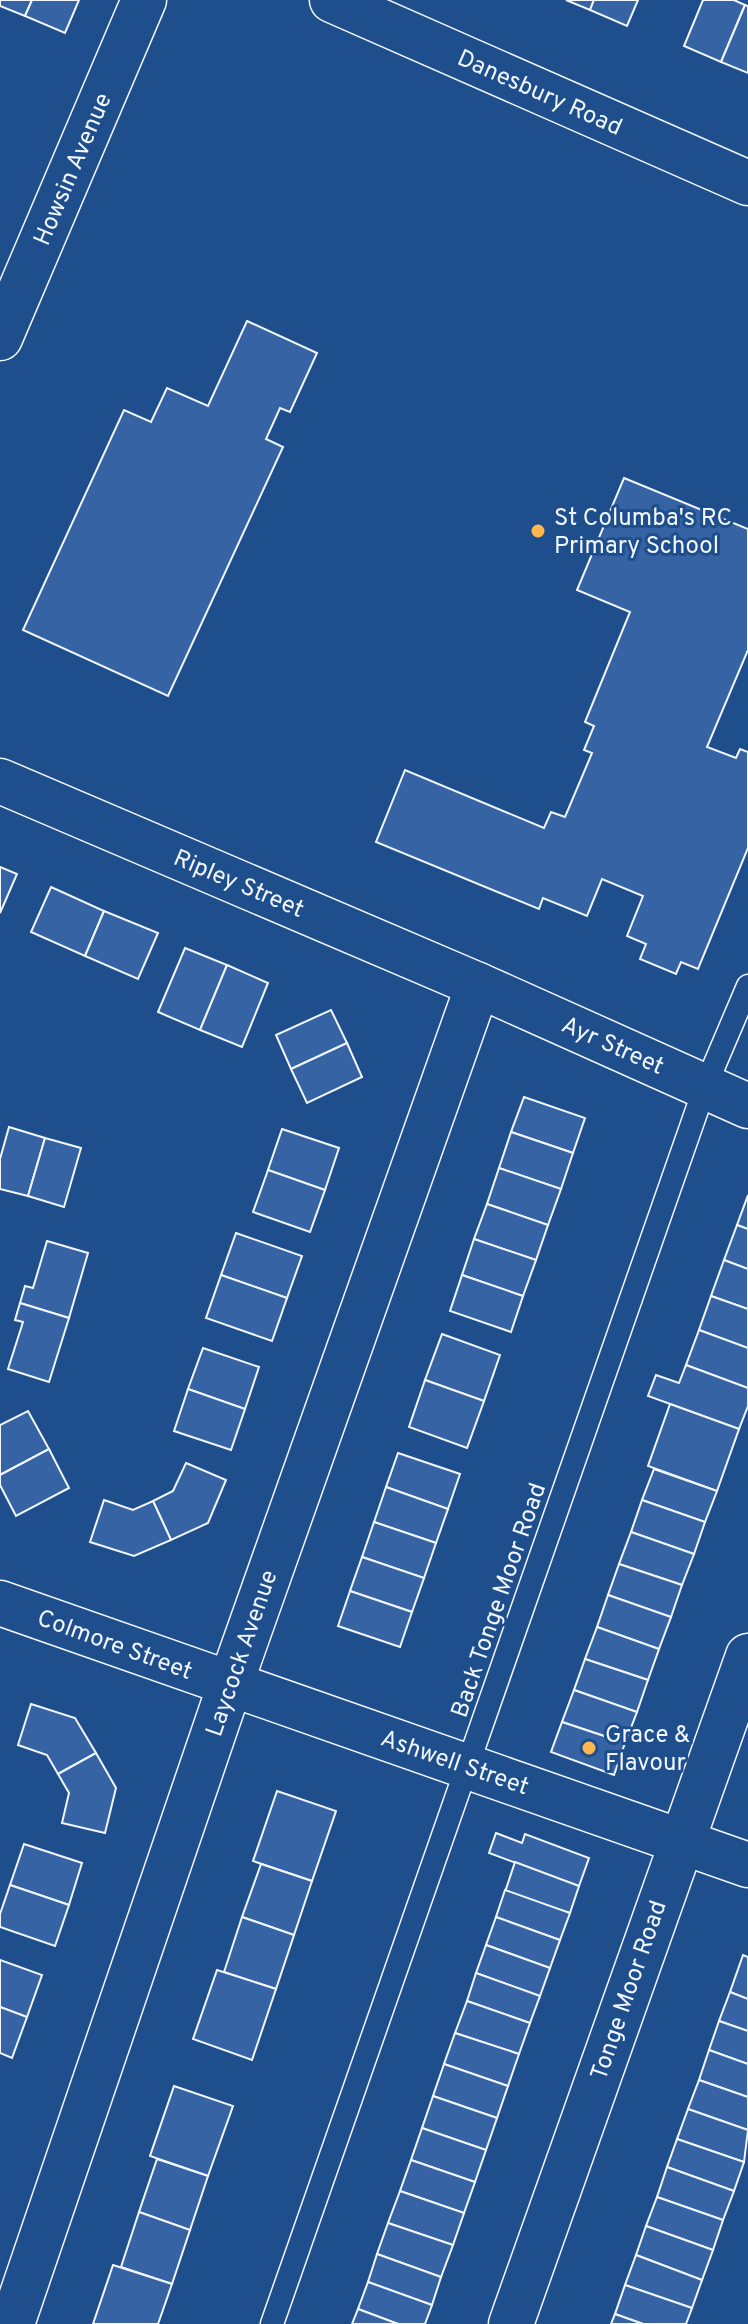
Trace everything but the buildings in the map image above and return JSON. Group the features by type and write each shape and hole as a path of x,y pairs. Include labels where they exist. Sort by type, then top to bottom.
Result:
{"street":[{"name":"Howsin Avenue","path":"0,338 144,0"},
{"name":"Danesbury Road","path":"332,0 748,183"},
{"name":"Ripley Street","path":"0,781 478,985"},
{"name":"Ayr Street","path":"478,985 748,1106"},
{"name":"Laycock Avenue","path":"12,2324 230,1685 478,985"},
{"name":"Colmore Street","path":"0,1603 230,1685"},
{"name":"Tonge Moor Road","path":"511,2324 748,1656"},
{"name":"Ashwell Street","path":"230,1685 468,1765 748,1865"}],"lane":[{"name":"Back Tonge Moor Road","path":"272,2324 705,1087 748,986"}],"place":[{"name":"St Columba's RC Primary School","path":"538,531"},
{"name":"Grace & Flavour","path":"589,1748"}]}
